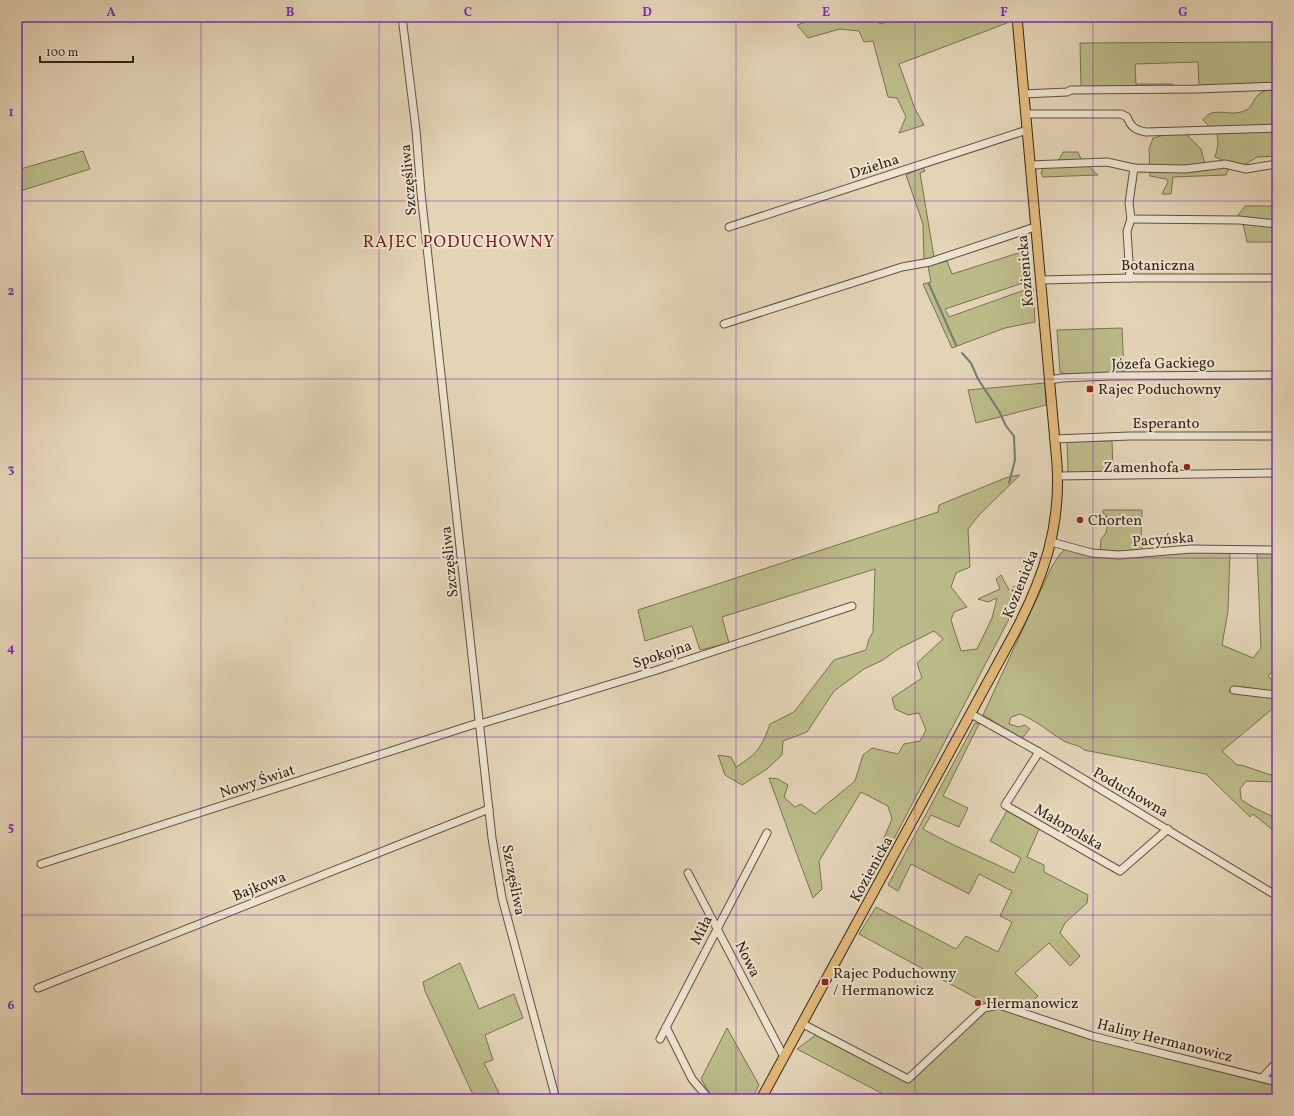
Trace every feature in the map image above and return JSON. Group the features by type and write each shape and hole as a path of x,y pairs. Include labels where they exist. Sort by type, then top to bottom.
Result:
{"main road":[{"name":"Kozienicka","path":"761,1099 1028,607 1044,570 1052,542 1056,512 1057,476 1017,17"}],"street":[{"name":"Szczęśliwa","path":"402,17 416,130 421,193 489,809 502,898 556,1099"},
{"path":"1024,94 1067,92 1071,90 1197,89 1277,86"},
{"path":"1025,114 1121,114 1127,117 1131,126 1136,130 1146,132 1277,128"},
{"name":"Dzielna","path":"729,227 1026,130"},
{"path":"1030,165 1107,162 1134,168 1185,170 1225,164 1246,169 1277,164"},
{"path":"1130,278 1127,236 1131,219 1129,203 1134,168"},
{"path":"1131,219 1239,220 1277,224"},
{"path":"724,324 902,266 930,262 1035,227"},
{"name":"Botaniczna","path":"1040,280 1130,278 1277,278"},
{"name":"Józefa Gackiego","path":"1049,380 1110,376 1277,375"},
{"name":"Esperanto","path":"1054,439 1130,436 1277,436"},
{"path":"1057,476 1277,473"},
{"name":"Pacyńska","path":"1052,542 1092,553 1120,555 1191,549 1277,550"},
{"name":"Spokojna","path":"480,724 654,671 852,606"},
{"path":"1234,690 1277,694"},
{"name":"Poduchowna","path":"971,714 1039,752 1277,896"},
{"name":"Nowy Świat","path":"42,864 459,729 480,724"},
{"name":"Małopolska","path":"1039,752 1005,806 1120,871 1168,829"},
{"name":"Bajkowa","path":"38,988 489,809"},
{"name":"Miła","path":"660,1039 767,833"},
{"name":"Nowa","path":"688,873 784,1057"},
{"name":"Haliny Hermanowicz","path":"803,1024 908,1079 984,1008 999,1005 1092,1036 1277,1082"},
{"path":"666,1027 692,1079 709,1099"},
{"path":"1262,1078 1277,1062"}],"green space":[{"path":"819,17 877,17 880,24 901,17 1007,17 1007,23 899,64 915,109 924,125 899,133 906,117 897,98 888,97 873,41 864,42 859,31 840,29 808,38 797,25"},
{"path":"1277,42 1277,84 1199,87 1198,62 1135,64 1136,84 1172,84 1172,87 1084,88 1081,86 1080,43"},
{"path":"1269,89 1277,90 1277,110 1272,111 1272,125 1277,131 1277,156 1257,157 1244,165 1235,165 1215,157 1218,146 1217,135 1214,128 1210,127 1203,120 1211,113 1215,112 1236,113 1245,111 1250,107 1259,94"},
{"path":"1171,133 1187,135 1201,149 1206,169 1221,167 1229,168 1226,175 1173,177 1171,194 1162,194 1168,182 1166,179 1150,176 1149,149 1153,138"},
{"path":"83,151 90,169 17,192 17,170"},
{"path":"1063,152 1078,152 1081,159 1098,175 1043,177 1041,173 1043,168 1056,166"},
{"path":"923,167 925,171 920,173 934,257 924,260 923,224 906,175"},
{"path":"1245,206 1277,206 1277,221 1236,218"},
{"path":"1243,223 1277,228 1277,242 1247,242"},
{"path":"1028,250 1032,280 945,309 949,317 1033,287 1035,322 1005,328 952,348 923,284 931,282 928,266 947,261 952,274"},
{"path":"1122,328 1124,374 1064,374 1060,372 1057,330"},
{"path":"1045,383 1046,405 976,423 968,390"},
{"path":"1067,441 1112,441 1113,472 1068,473"},
{"path":"1020,475 979,515 968,529 970,567 956,573 951,587 967,607 954,612 951,620 961,651 977,649 992,618 997,598 988,602 978,599 1000,589 996,579 1001,575 1009,590 1026,579 1020,598 875,875 863,887 892,819 888,806 861,792 819,861 822,889 813,898 769,778 778,779 788,785 784,797 795,807 801,804 815,814 855,781 863,755 872,748 898,754 904,744 920,741 926,730 919,713 908,715 895,709 892,698 922,678 917,663 943,639 934,631 898,649 883,660 864,669 834,691 807,732 783,741 782,755 767,769 742,785 725,775 718,755 731,757 736,767 749,758 758,749 770,724 794,712 834,660 866,650 873,632 875,569 722,617 729,643 700,650 692,626 645,641 638,610 938,512 939,505 1008,477"},
{"path":"1103,510 1142,510 1141,543 1143,556 1191,552 1230,552 1228,611 1222,645 1253,658 1261,648 1257,552 1277,553 1277,667 1268,676 1277,685 1277,693 1244,687 1230,689 1229,692 1277,697 1277,705 1222,751 1237,765 1277,777 1277,782 1246,781 1240,789 1241,799 1277,819 1277,825 1274,831 1253,814 1250,817 1206,774 1084,750 1064,741 1037,723 1020,714 1011,717 1009,724 1019,727 1025,725 1030,729 1023,737 1019,737 983,715 1051,568 1060,554 1067,548 1100,556 1101,539 1106,533 1107,526 1106,515 1103,513"},
{"path":"975,723 979,724 943,796 968,808 959,827 931,815 923,829 1014,873 1021,858 990,841 1007,811 1039,829 1027,857 1044,865 1044,872 1088,895 1087,903 1065,923 1060,933 1080,956 1070,966 1049,943 1015,973 1038,996 1026,1007 1024,1014 1277,1083 1277,1099 885,1099 887,1096 797,1049 817,1034 907,1077 987,1004 859,934 876,907 956,949 966,936 998,952 1012,922 1000,916 1012,891 979,874 969,894 911,864 898,891 888,885"},
{"path":"460,963 479,1009 514,994 523,1018 485,1035 493,1060 484,1063 502,1099 475,1099 425,991 423,982"},
{"path":"727,1028 759,1085 752,1099 713,1099 701,1079"}],"waterway":[{"path":"929,284 956,345"},
{"path":"962,353 971,363 978,379 999,411 1006,426 1014,436 1015,460 1009,483"}],"place":[{"name":"Rajec Poduchowny","path":"1090,389"},
{"name":"Zamenhofa","path":"1187,467"},
{"name":"Chorten","path":"1080,520"},
{"name":"Rajec Poduchowny / Hermanowicz","path":"825,982"},
{"name":"Hermanowicz","path":"978,1003"}],"district":[{"name":"RAJEC PODUCHOWNY","path":"459,241"}]}
